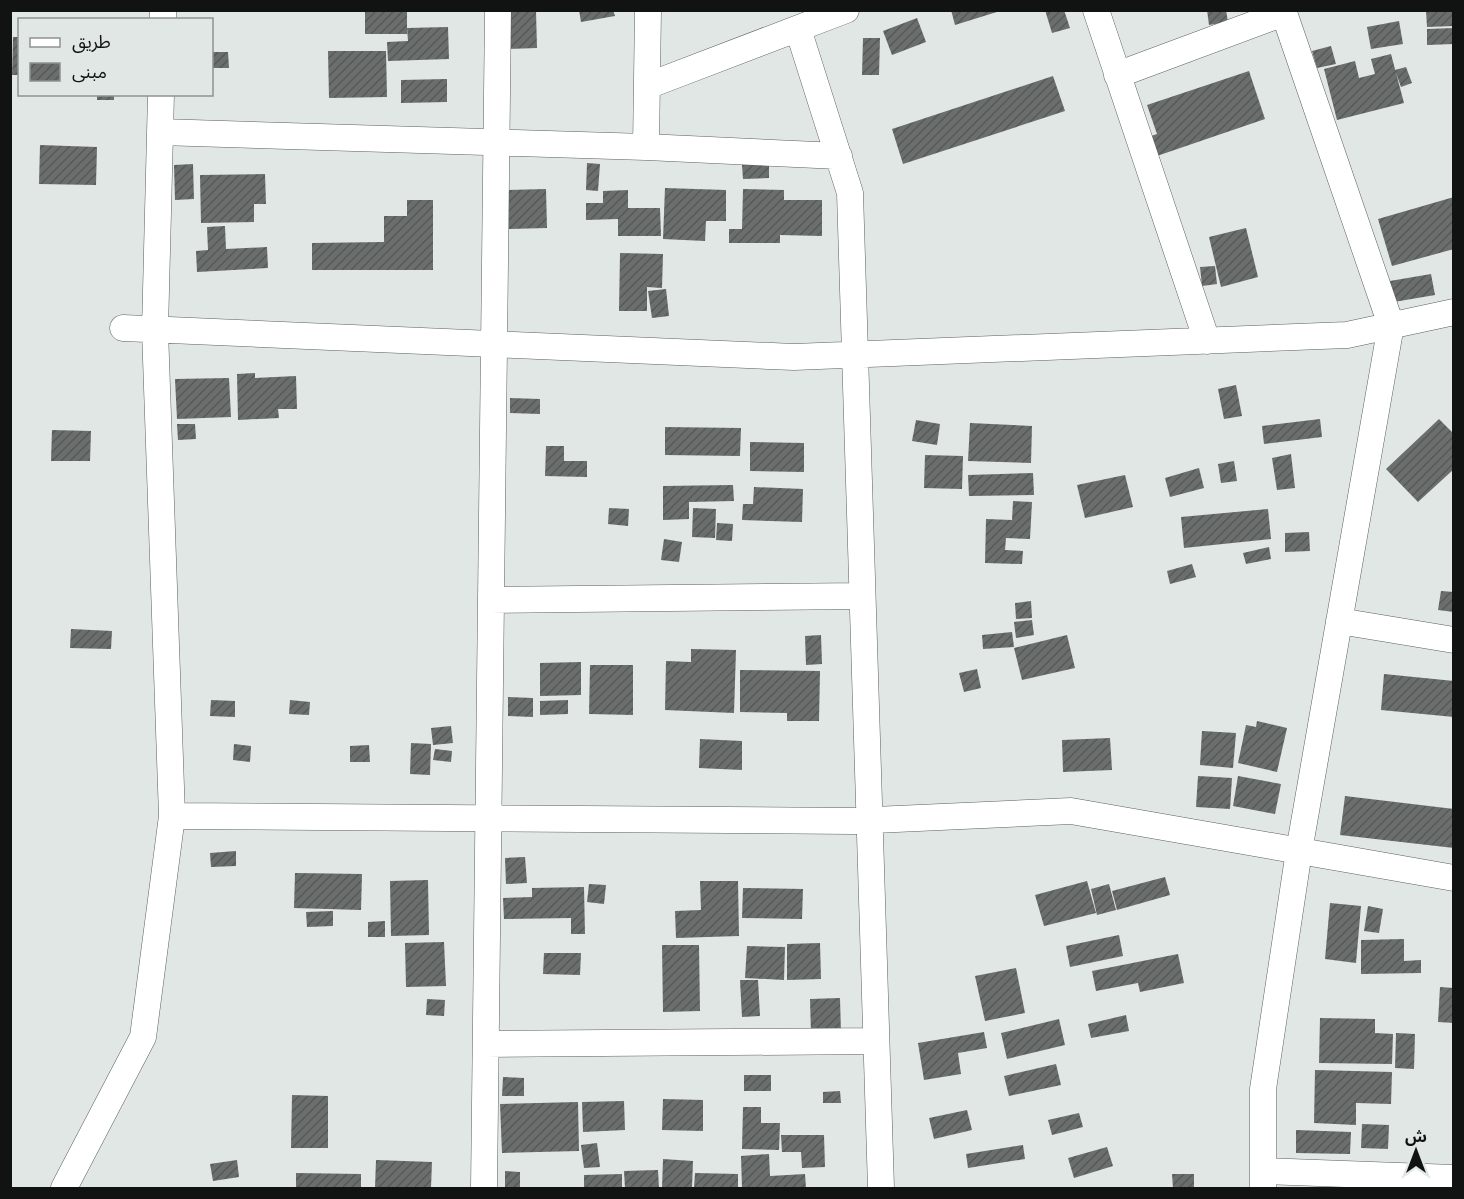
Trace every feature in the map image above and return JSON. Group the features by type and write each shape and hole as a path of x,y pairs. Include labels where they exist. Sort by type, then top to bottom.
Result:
{"street":[{"path":"484,1188 498,10"},
{"path":"646,147 648,10"},
{"path":"647,86 846,10"},
{"path":"1096,10 1207,341"},
{"path":"1117,75 1283,12 1391,325 1299,851 1263,1089 1263,1180 1454,1178"},
{"path":"798,29 850,193 881,1188"},
{"path":"64,1188 143,1037 172,816 155,330 161,96"},
{"path":"160,132 646,147 839,156"},
{"path":"123,328 794,357 1347,335 1454,312"},
{"path":"491,600 862,596"},
{"path":"1339,621 1454,640"},
{"path":"172,816 869,820 1071,811 1454,878"},
{"path":"486,1044 876,1041"}],"building":[{"path":"365,10 407,10 407,34 365,34"},
{"path":"579,10 613,10 615,16 581,22"},
{"path":"951,10 1000,10 1000,11 955,25"},
{"path":"1045,10 1064,10 1070,28 1052,33"},
{"path":"1207,10 1226,10 1228,22 1209,25"},
{"path":"1426,10 1454,10 1454,26 1427,27"},
{"path":"536,11 537,48 505,49 504,12"},
{"path":"917,18 926,42 892,55 883,31"},
{"path":"1399,21 1403,44 1371,49 1367,27"},
{"path":"448,27 449,59 388,61 387,42 408,41 407,28"},
{"path":"1454,28 1454,44 1427,45 1427,29"},
{"path":"13,37 18,37 18,75 12,75"},
{"path":"863,38 880,38 879,75 862,75"},
{"path":"1331,46 1336,64 1317,68 1312,51"},
{"path":"328,51 386,51 387,97 329,98"},
{"path":"213,52 228,52 229,68 213,68"},
{"path":"1391,54 1404,103 1337,120 1324,69 1355,61 1359,78 1375,74 1371,59"},
{"path":"1406,67 1412,83 1401,87 1395,70"},
{"path":"1249,71 1265,119 1151,158 1145,138 1157,134 1147,105"},
{"path":"1053,76 1065,111 903,164 892,129"},
{"path":"447,79 447,102 401,103 401,80"},
{"path":"97,96 114,96 114,100 97,100"},
{"path":"40,145 97,147 96,185 39,184"},
{"path":"587,163 600,164 598,191 586,190"},
{"path":"193,164 194,199 175,200 174,165"},
{"path":"742,165 769,165 769,178 743,179"},
{"path":"265,174 266,204 254,204 254,222 201,223 200,175"},
{"path":"665,188 726,190 726,221 706,221 705,241 663,239"},
{"path":"546,189 547,228 509,229 508,190"},
{"path":"743,189 784,190 784,200 822,200 822,236 780,235 780,243 729,243 729,229 742,229"},
{"path":"628,190 628,208 660,208 661,236 618,236 618,219 586,220 586,203 603,203 603,191"},
{"path":"1454,197 1454,249 1392,266 1378,219"},
{"path":"407,200 433,200 433,270 312,270 312,243 384,242 384,216 407,216"},
{"path":"225,226 226,249 267,247 268,268 197,272 196,251 208,250 207,227"},
{"path":"1246,228 1258,277 1221,287 1209,237"},
{"path":"620,253 663,254 662,288 647,287 647,311 619,311"},
{"path":"1215,266 1217,284 1202,286 1200,267"},
{"path":"1431,274 1435,295 1388,303 1384,282"},
{"path":"666,289 669,316 652,318 648,291"},
{"path":"255,373 255,378 296,376 297,409 278,409 279,418 238,420 237,374"},
{"path":"229,378 231,417 177,419 175,379"},
{"path":"1236,385 1242,416 1224,419 1218,389"},
{"path":"510,398 540,399 540,414 510,413"},
{"path":"1320,419 1322,437 1264,444 1262,426"},
{"path":"1439,419 1454,434 1454,469 1418,502 1386,469"},
{"path":"916,420 940,424 937,445 912,441"},
{"path":"970,423 1032,426 1031,463 968,461"},
{"path":"177,424 195,424 196,439 178,440"},
{"path":"665,427 741,428 740,456 665,455"},
{"path":"52,430 91,431 90,461 51,461"},
{"path":"750,442 804,443 804,472 750,471"},
{"path":"546,446 564,446 564,461 587,461 587,477 545,476"},
{"path":"1291,454 1295,488 1277,490 1272,458"},
{"path":"925,455 963,456 962,489 924,488"},
{"path":"1234,461 1237,481 1221,483 1218,464"},
{"path":"1199,468 1204,488 1170,497 1165,478"},
{"path":"1033,473 1034,495 969,496 968,475"},
{"path":"1125,475 1133,507 1085,518 1077,485"},
{"path":"733,485 734,501 689,502 689,519 663,520 663,486"},
{"path":"754,487 803,489 802,522 742,520 743,504 753,504"},
{"path":"1013,501 1032,502 1030,539 1006,538 1005,550 1023,551 1022,564 985,563 986,519 1012,520"},
{"path":"609,508 629,509 628,526 608,524"},
{"path":"693,508 716,509 715,538 692,537"},
{"path":"1268,509 1271,539 1184,548 1181,517"},
{"path":"717,523 733,524 732,541 716,540"},
{"path":"1309,532 1310,551 1285,552 1285,533"},
{"path":"664,539 682,542 679,562 661,560"},
{"path":"1269,547 1271,559 1246,564 1243,553"},
{"path":"1192,564 1196,577 1170,584 1167,571"},
{"path":"1441,591 1454,592 1454,612 1438,610"},
{"path":"1031,601 1032,618 1016,619 1015,603"},
{"path":"1032,620 1034,635 1016,638 1014,622"},
{"path":"71,629 112,631 111,649 70,648"},
{"path":"1012,632 1014,647 983,649 982,635"},
{"path":"821,635 822,664 806,665 805,636"},
{"path":"1067,635 1075,668 1022,680 1014,648"},
{"path":"691,649 736,650 734,713 665,710 666,661 691,662"},
{"path":"581,662 581,695 540,696 540,663"},
{"path":"590,665 633,665 633,715 589,714"},
{"path":"977,669 981,688 964,692 959,673"},
{"path":"740,670 820,671 819,721 787,721 787,713 740,712"},
{"path":"1384,674 1454,681 1454,717 1381,710"},
{"path":"508,697 533,698 533,717 508,716"},
{"path":"211,700 235,701 235,717 210,716"},
{"path":"290,700 310,702 309,715 289,714"},
{"path":"568,700 568,714 540,715 540,701"},
{"path":"1257,721 1287,728 1277,772 1238,763 1246,725 1256,727"},
{"path":"451,726 453,743 433,745 431,728"},
{"path":"1202,731 1236,733 1233,768 1200,765"},
{"path":"1110,738 1112,770 1063,772 1062,740"},
{"path":"700,739 742,741 742,770 699,768"},
{"path":"411,743 431,744 430,775 410,774"},
{"path":"234,744 251,746 250,762 233,760"},
{"path":"369,745 370,762 350,762 350,746"},
{"path":"435,749 452,751 451,762 433,760"},
{"path":"1198,776 1232,778 1230,809 1196,807"},
{"path":"1238,776 1281,784 1275,814 1233,806"},
{"path":"1345,796 1454,809 1454,848 1340,835"},
{"path":"236,851 236,866 211,867 210,853"},
{"path":"525,857 527,883 506,884 505,858"},
{"path":"295,873 362,874 361,910 294,908"},
{"path":"1165,877 1170,895 1117,910 1112,891"},
{"path":"428,880 429,935 391,936 390,881"},
{"path":"700,881 738,881 739,936 676,938 675,911 701,910"},
{"path":"1087,881 1096,913 1044,926 1035,895"},
{"path":"589,884 606,885 604,904 587,902"},
{"path":"1109,884 1116,910 1097,915 1091,889"},
{"path":"584,887 585,934 571,934 571,918 504,919 503,898 532,897 532,888"},
{"path":"743,888 803,889 802,919 742,918"},
{"path":"1330,903 1361,906 1356,963 1325,959"},
{"path":"1368,906 1383,909 1379,933 1364,931"},
{"path":"333,911 333,926 307,927 306,912"},
{"path":"385,921 385,937 368,937 368,922"},
{"path":"1119,935 1123,956 1070,967 1066,946"},
{"path":"1404,939 1404,961 1421,960 1421,973 1361,974 1361,940"},
{"path":"444,942 446,986 406,987 405,943"},
{"path":"820,943 821,979 787,980 787,944"},
{"path":"662,945 699,945 700,1011 663,1012"},
{"path":"747,946 785,947 784,980 745,978"},
{"path":"544,953 581,953 580,975 543,974"},
{"path":"1178,954 1184,983 1140,992 1138,983 1096,991 1092,971"},
{"path":"1016,968 1025,1013 985,1021 975,976"},
{"path":"740,980 758,980 760,1016 742,1017"},
{"path":"1440,987 1454,988 1454,1023 1438,1022"},
{"path":"840,998 841,1033 811,1034 810,999"},
{"path":"427,999 445,1000 444,1016 426,1015"},
{"path":"1126,1015 1129,1031 1091,1038 1088,1024"},
{"path":"1320,1018 1375,1019 1375,1033 1393,1034 1392,1064 1319,1063"},
{"path":"1059,1019 1065,1045 1007,1059 1001,1033"},
{"path":"984,1032 987,1048 958,1053 961,1074 924,1080 918,1043"},
{"path":"1396,1033 1415,1034 1414,1069 1395,1068"},
{"path":"1056,1064 1061,1085 1009,1096 1004,1076"},
{"path":"1315,1070 1392,1072 1391,1104 1356,1103 1356,1125 1314,1123"},
{"path":"744,1075 771,1075 771,1091 744,1091"},
{"path":"503,1077 524,1078 524,1096 502,1096"},
{"path":"840,1091 841,1103 823,1103 823,1092"},
{"path":"292,1095 328,1096 328,1148 291,1148"},
{"path":"663,1099 703,1100 703,1131 662,1130"},
{"path":"624,1101 625,1130 583,1132 582,1102"},
{"path":"578,1102 579,1151 502,1153 500,1104"},
{"path":"743,1107 761,1107 761,1123 780,1123 779,1150 742,1149"},
{"path":"967,1110 972,1130 934,1139 929,1118"},
{"path":"1079,1113 1083,1127 1052,1135 1048,1120"},
{"path":"1362,1124 1389,1125 1388,1149 1361,1148"},
{"path":"1296,1130 1351,1132 1350,1154 1296,1153"},
{"path":"781,1135 824,1135 825,1167 802,1168 801,1152 782,1152"},
{"path":"597,1143 600,1167 584,1168 581,1145"},
{"path":"1023,1145 1025,1159 968,1168 966,1154"},
{"path":"1107,1147 1113,1166 1074,1178 1068,1158"},
{"path":"769,1154 770,1176 805,1174 806,1188 742,1188 741,1156"},
{"path":"663,1159 693,1161 692,1188 662,1188"},
{"path":"237,1160 239,1177 213,1181 210,1164"},
{"path":"376,1160 432,1162 431,1188 375,1188"},
{"path":"658,1170 659,1188 625,1188 624,1171"},
{"path":"505,1171 520,1172 520,1188 505,1188"},
{"path":"296,1173 361,1174 361,1188 296,1188"},
{"path":"695,1173 738,1174 738,1188 694,1188"},
{"path":"622,1174 622,1188 584,1188 584,1175"},
{"path":"1172,1174 1194,1174 1194,1188 1173,1188"}]}
